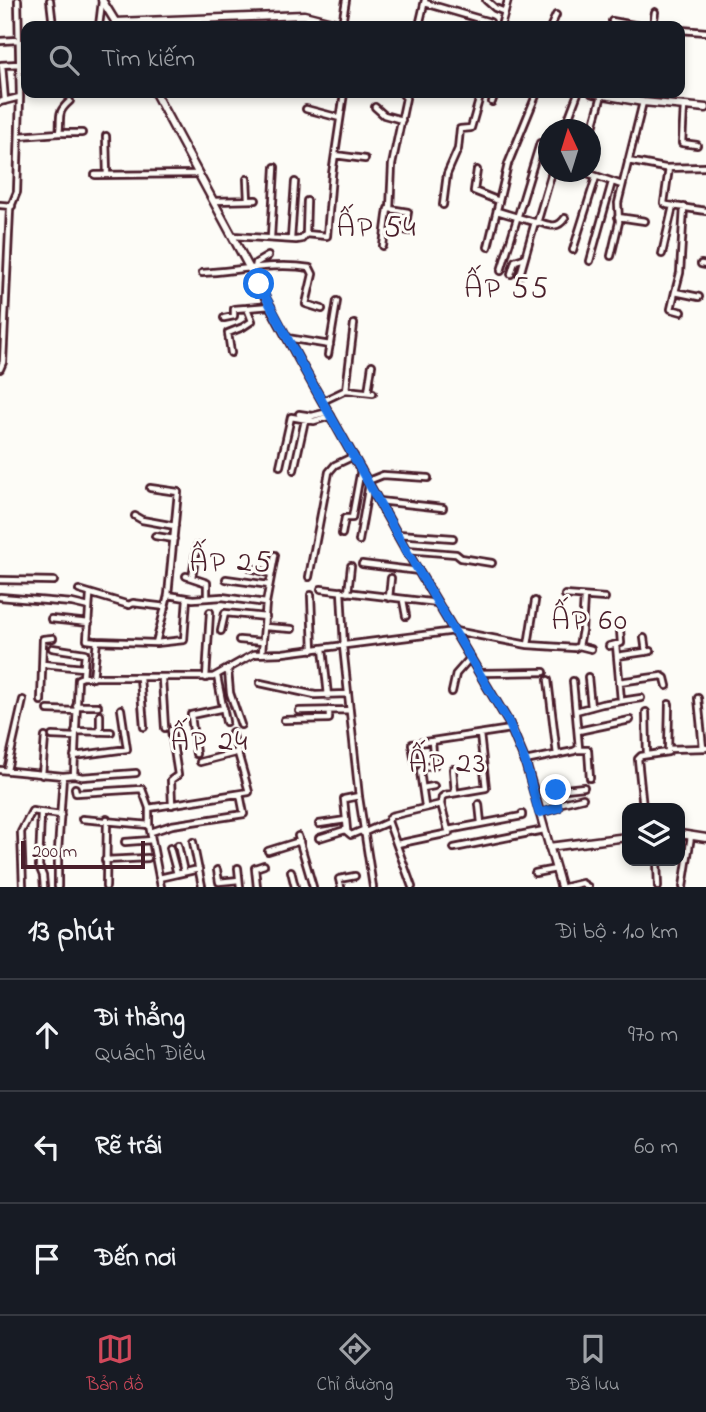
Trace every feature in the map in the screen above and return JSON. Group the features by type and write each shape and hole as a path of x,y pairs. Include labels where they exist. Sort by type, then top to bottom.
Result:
{"main road":[{"path":"102,0 114,21"},
{"path":"179,21 304,15 329,21"},
{"path":"158,98 232,236 253,269 287,338 397,534 512,729 525,761 563,887"},
{"path":"622,98 706,108"},
{"path":"685,835 706,838"},
{"path":"549,847 622,838"}],"street":[{"path":"0,369 3,362 12,206 17,192 20,97 18,0"},
{"path":"50,0 53,21"},
{"path":"100,21 102,0"},
{"path":"345,21 346,0"},
{"path":"486,0 505,12"},
{"path":"502,21 508,0"},
{"path":"420,21 425,1 487,21"},
{"path":"654,21 655,12"},
{"path":"553,21 556,15"},
{"path":"685,30 706,32"},
{"path":"0,41 19,40"},
{"path":"19,64 1,65 2,102 20,97"},
{"path":"232,236 300,239 306,234 327,236 343,98"},
{"path":"383,246 390,209 393,165 406,98"},
{"path":"443,205 447,174 458,149 460,130 471,128 480,98"},
{"path":"492,102 493,98"},
{"path":"488,247 508,164 535,98"},
{"path":"568,119 576,98"},
{"path":"595,119 601,98"},
{"path":"59,132 58,115 62,107 70,101"},
{"path":"611,256 618,203 643,102"},
{"path":"684,106 681,141 684,144 697,145"},
{"path":"374,107 384,115 402,120"},
{"path":"306,110 340,118"},
{"path":"19,136 82,132"},
{"path":"106,136 107,175"},
{"path":"501,271 538,148"},
{"path":"335,155 365,159"},
{"path":"628,161 669,168 706,167"},
{"path":"271,237 275,167"},
{"path":"669,168 664,203 706,211"},
{"path":"477,170 474,191 499,201"},
{"path":"95,175 199,174"},
{"path":"247,179 247,200"},
{"path":"601,179 622,185"},
{"path":"291,239 295,181"},
{"path":"520,275 549,182"},
{"path":"573,250 594,182"},
{"path":"590,261 612,182"},
{"path":"213,201 256,200"},
{"path":"306,234 307,201"},
{"path":"0,205 12,206"},
{"path":"662,254 673,206"},
{"path":"682,312 671,309 680,273 684,207"},
{"path":"390,209 408,212 405,230 410,231"},
{"path":"497,211 555,227 561,225 565,218"},
{"path":"618,217 645,221"},
{"path":"253,269 256,263 268,256"},
{"path":"510,274 517,259 524,258"},
{"path":"202,273 298,266 311,269 313,274 306,304 322,309"},
{"path":"675,292 699,297"},
{"path":"328,355 337,300"},
{"path":"224,318 234,316 235,309 271,306"},
{"path":"231,353 228,333 253,321 247,308"},
{"path":"346,390 354,324"},
{"path":"287,338 330,345"},
{"path":"323,401 346,390 371,392 372,365"},
{"path":"299,414 330,414"},
{"path":"280,466 291,417 314,421 330,414"},
{"path":"294,470 305,420"},
{"path":"309,577 329,472 335,465 354,456"},
{"path":"342,534 345,518 352,518 361,469"},
{"path":"359,541 368,482 383,475 428,478"},
{"path":"150,488 178,492 168,595 156,643"},
{"path":"379,501 443,508"},
{"path":"135,516 142,520 175,526"},
{"path":"397,534 453,538"},
{"path":"155,536 174,540"},
{"path":"197,546 189,577 207,583 207,598"},
{"path":"406,550 456,554 461,558 492,563"},
{"path":"262,652 266,603 275,555"},
{"path":"362,564 419,571"},
{"path":"348,593 351,566"},
{"path":"251,568 271,574"},
{"path":"389,598 391,578"},
{"path":"226,579 269,585"},
{"path":"0,580 54,582"},
{"path":"79,590 130,605 133,603 166,607"},
{"path":"321,590 438,603"},
{"path":"341,592 349,710 363,832 373,887"},
{"path":"90,595 87,640 156,643 184,640 187,598"},
{"path":"168,595 187,598 222,597 266,603"},
{"path":"311,595 313,650"},
{"path":"565,595 605,598"},
{"path":"0,597 90,607"},
{"path":"579,646 584,597"},
{"path":"403,600 405,616"},
{"path":"528,645 535,601"},
{"path":"206,678 210,612"},
{"path":"221,631 224,613 265,617"},
{"path":"51,620 89,622"},
{"path":"265,627 292,629"},
{"path":"608,646 621,643 620,630"},
{"path":"74,775 78,680 83,677 206,678 217,676 254,653 313,650 456,631 528,645 579,646 591,649"},
{"path":"41,701 43,639 53,638"},
{"path":"617,656 648,652 644,638"},
{"path":"239,640 263,642"},
{"path":"93,678 97,641"},
{"path":"616,645 621,700"},
{"path":"52,648 85,653 83,677"},
{"path":"323,648 328,696"},
{"path":"452,692 457,674 471,657"},
{"path":"43,664 83,667"},
{"path":"228,670 230,693 241,725"},
{"path":"480,673 544,672"},
{"path":"217,676 226,722"},
{"path":"619,682 663,676 667,686"},
{"path":"588,677 591,707"},
{"path":"140,678 144,727"},
{"path":"162,678 165,728"},
{"path":"548,681 557,754"},
{"path":"573,681 579,731 579,745 576,750"},
{"path":"260,683 328,696 348,694"},
{"path":"576,711 641,698"},
{"path":"668,749 704,748 698,698"},
{"path":"7,770 23,700"},
{"path":"642,803 638,758 667,753 669,704"},
{"path":"48,710 98,706"},
{"path":"196,754 191,715 224,708"},
{"path":"75,756 127,749 121,709"},
{"path":"284,720 330,719 330,710"},
{"path":"299,711 349,710"},
{"path":"646,712 647,755"},
{"path":"100,715 100,732"},
{"path":"579,731 630,720"},
{"path":"415,762 412,744 512,729"},
{"path":"172,730 178,775 171,780 172,805"},
{"path":"52,736 111,732"},
{"path":"149,808 240,794 249,790 232,732"},
{"path":"480,734 486,787 443,796 441,804 448,830 522,814"},
{"path":"42,775 45,737"},
{"path":"425,806 419,771 424,767 434,766 432,741"},
{"path":"525,761 587,750 590,778"},
{"path":"200,762 239,752"},
{"path":"453,769 455,793"},
{"path":"0,770 82,777 136,773"},
{"path":"58,887 63,776"},
{"path":"423,788 434,786"},
{"path":"539,813 558,808 556,790 584,787"},
{"path":"75,788 76,793 142,789 149,808 149,825 160,887"},
{"path":"151,832 172,825 244,814 240,794"},
{"path":"359,796 344,799 347,830 351,835 388,822 391,816 441,804"},
{"path":"558,804 583,798"},
{"path":"480,804 481,823"},
{"path":"23,887 22,827 31,812 61,815"},
{"path":"41,813 39,866 44,887"},
{"path":"82,819 107,819 149,825"},
{"path":"106,887 107,819"},
{"path":"319,824 346,820"},
{"path":"388,822 412,887"},
{"path":"319,838 347,830"},
{"path":"454,848 544,830"},
{"path":"397,844 449,833"},
{"path":"683,887 692,836"},
{"path":"268,851 299,839 313,887"},
{"path":"125,842 153,840"},
{"path":"193,842 202,886"},
{"path":"178,845 184,872"},
{"path":"170,848 177,874"},
{"path":"105,860 148,858"},
{"path":"257,887 255,867 264,865"},
{"path":"657,866 658,887"},
{"path":"239,868 240,887"},
{"path":"159,878 199,869"},
{"path":"535,873 556,869"},
{"path":"217,870 219,882 239,880"},
{"path":"291,871 295,887"},
{"path":"341,887 338,879 355,876"},
{"path":"563,887 582,883 588,887"}],"district":[{"name":"ẤP 54","path":"377,226"},
{"name":"ẤP 55","path":"507,287"},
{"name":"ẤP 25","path":"231,561"},
{"name":"ẤP 60","path":"590,619"},
{"name":"ẤP 24","path":"210,740"},
{"name":"ẤP 23","path":"448,762"}],"route":[{"path":"259,284 406,550 509,723 525,761 539,813 558,808 556,790"}]}
